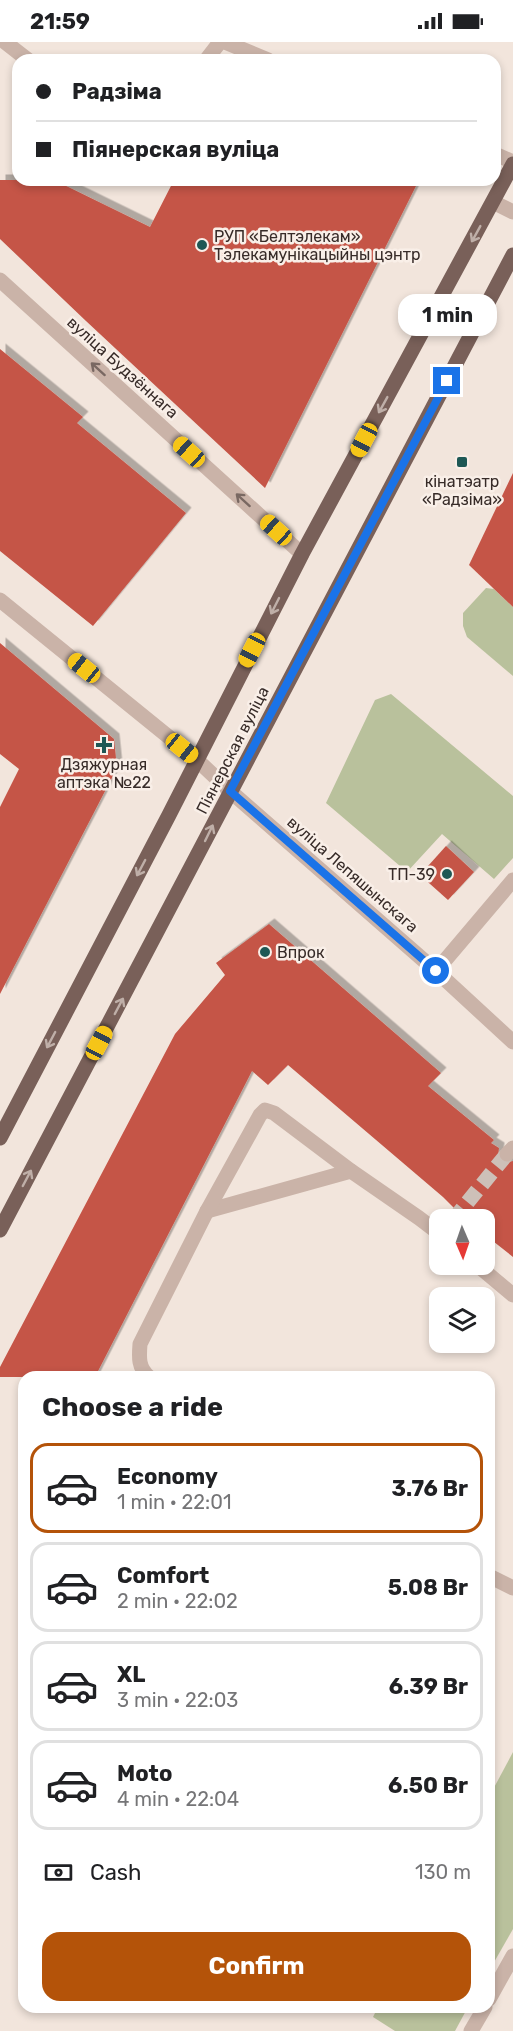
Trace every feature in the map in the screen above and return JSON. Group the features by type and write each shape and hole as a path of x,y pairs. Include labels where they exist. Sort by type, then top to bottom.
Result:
{"main road":[{"name":"Піянерская вуліца","path":"0,1138 302,554 513,163"},
{"name":"Піянерская вуліца","path":"0,1230 513,255"}],"street":[{"path":"5,42 20,54"},
{"path":"211,54 220,42"},
{"path":"225,42 243,45 258,54"},
{"path":"493,202 513,212"},
{"name":"вуліца Будзённага","path":"0,280 302,554"},
{"name":"вуліца Лепяшынскага","path":"0,600 196,759 513,1041"},
{"path":"436,971 513,880"},
{"path":"143,1371 138,1361 140,1344 207,1211 260,1115 265,1110 274,1113 429,1226"},
{"path":"207,1211 351,1171"},
{"path":"489,1275 513,1296"},
{"path":"495,1579 513,1588"},
{"path":"495,1988 513,1956"},
{"path":"471,2031 482,2013"}],"green space":[{"path":"486,588 494,589 513,607 513,676 467,637 463,626 463,613"},
{"path":"391,694 513,796 513,858 494,879 442,834 407,872 326,803 375,700"},
{"path":"513,1752 513,1929 495,1960 495,1786"},
{"path":"375,2013 465,2013 455,2031 395,2031 373,2017"}],"building":[{"path":"0,180 12,180 12,186 66,186 150,227 171,186 416,186 265,488 0,239"},
{"path":"0,349 83,417 77,423 186,513 93,626 0,551"},
{"path":"513,473 513,607 469,565"},
{"path":"0,643 114,739 117,768 0,994 0,807 19,769 0,754"},
{"name":"ТП-39","path":"446,846 474,872 448,900 420,875"},
{"path":"269,924 441,1073 428,1086 494,1140 491,1143 499,1148 498,1156 501,1161 505,1163 513,1161 513,1257 495,1243 495,1209 455,1209 288,1065 268,1085 252,1071 98,1371 18,1371 18,1377 0,1377 0,1367 175,1034 225,975 216,963"}],"tunnel":[{"path":"462,1209 507,1154"}],"place":[{"name":"РУП «Белтэлекам» Тэлекамунікацыйны цэнтр","path":"202,245"},
{"name":"кінатэатр «Радзіма»","path":"462,462"},
{"name":"Дзяжурная аптэка №22","path":"104,745"},
{"name":"ТП-39","path":"447,874"},
{"name":"Впрок","path":"265,952"}],"route":[{"path":"436,971 230,791 447,381"}]}
